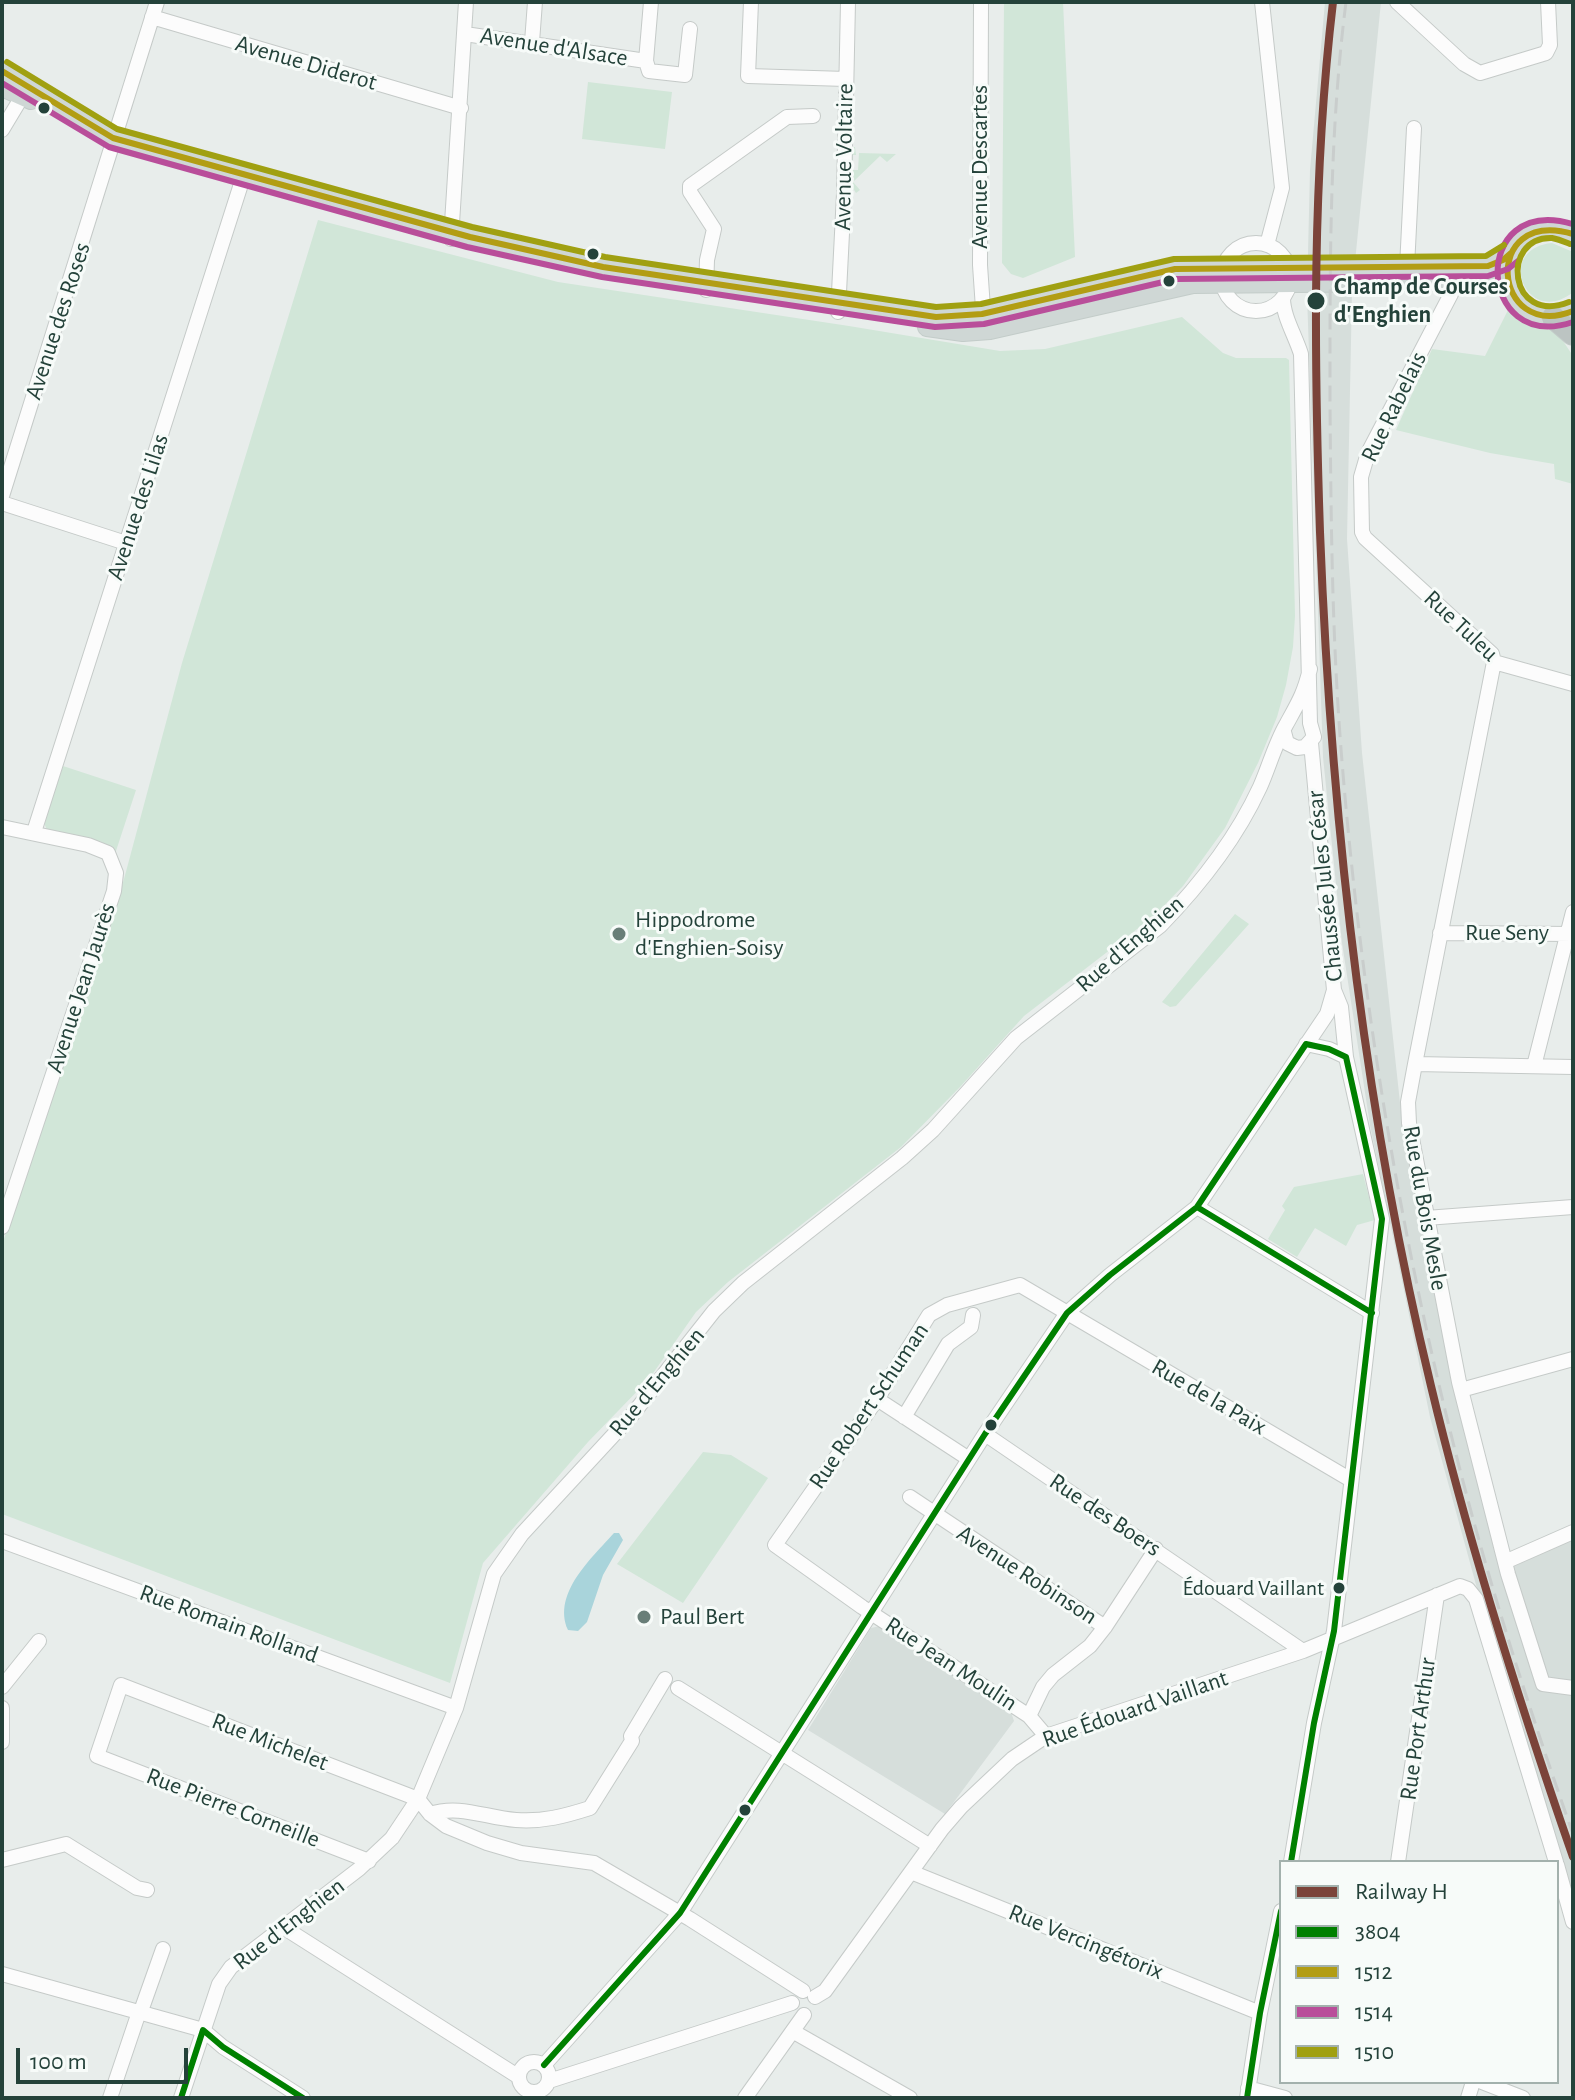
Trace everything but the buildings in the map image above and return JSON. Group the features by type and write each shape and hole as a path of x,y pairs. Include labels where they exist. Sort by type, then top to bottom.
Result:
{"highway":[{"path":"1563,314 1565,325 1573,334"}],"main road":[{"path":"2,71 114,143 452,236"},
{"path":"2,87 23,95 90,136 242,181 583,271 705,286 952,331 984,322 1223,276 1288,283 1497,281 1509,287"},
{"path":"1288,283 1407,267 1488,266 1503,260 1519,241 1537,230 1552,228 1573,234"},
{"path":"1511,253 1506,270 1509,287 1523,307 1537,314 1563,314"}],"street":[{"name":"Avenue des Roses","path":"2,496 157,2"},
{"path":"532,42 535,2"},
{"path":"646,61 651,2"},
{"path":"751,2 748,76 846,79"},
{"name":"Avenue Voltaire","path":"839,308 848,2"},
{"name":"Avenue Descartes","path":"981,2 980,265 984,322"},
{"path":"1262,2 1282,188 1267,245"},
{"path":"1397,2 1474,71 1492,71 1546,53 1550,45 1548,2"},
{"path":"452,236 467,4"},
{"name":"Avenue Diderot","path":"152,17 461,108"},
{"name":"Avenue d'Alsace","path":"465,34 646,61 649,71 685,75 690,29"},
{"path":"2,130 23,95"},
{"path":"705,286 714,229 690,192 690,186 787,117 813,116"},
{"path":"1407,267 1414,128"},
{"name":"Avenue des Lilas","path":"34,832 242,181"},
{"path":"1294,738 1298,718 1310,723 1301,354 1283,310 1288,283 1279,252 1267,245 1244,245 1234,251 1223,276 1228,296 1248,310 1264,310 1275,315 1301,354"},
{"name":"Rue Rabelais","path":"1365,538 1361,524 1361,477 1368,453 1455,281"},
{"path":"1264,310 1288,283"},
{"path":"2,503 126,543"},
{"name":"Rue Tuleu","path":"1365,538 1492,654 1494,662 1573,684"},
{"name":"Rue du Bois Mesle","path":"1494,662 1415,1064 1408,1102 1409,1123 1461,1390 1510,1580 1543,1684 1573,1688"},
{"path":"1294,738 1310,669"},
{"name":"Chaussée Jules César","path":"1291,1860 1334,1631 1382,1219 1346,1057 1341,1007 1334,990 1314,763 1294,738 1314,732 1310,723"},
{"name":"Rue d'Enghien","path":"181,2098 219,1984 231,1967 369,1861 392,1838 418,1799 456,1708 494,1574 522,1534 632,1415 714,1311 743,1283 902,1158 960,1103 1016,1038 1160,926 1211,867 1236,831 1272,759 1294,738"},
{"name":"Avenue Jean Jaurès","path":"2,827 88,845 108,853 116,873 114,891 2,1227"},
{"path":"1534,1066 1570,934 1573,912"},
{"name":"Rue Seny","path":"1440,933 1570,934"},
{"path":"544,2065 680,1913 985,1434 1067,1313 1197,1207 1327,1014 1334,990"},
{"path":"1306,1044 1346,1057"},
{"path":"1415,1064 1573,1067"},
{"path":"1197,1207 1372,1313"},
{"path":"1426,1218 1573,1207"},
{"name":"Rue Robert Schuman","path":"804,1502 877,1399 929,1315 947,1305 1020,1285 1067,1313"},
{"name":"Rue de la Paix","path":"1067,1313 1351,1480"},
{"path":"904,1417 948,1344 971,1327 973,1315"},
{"path":"1461,1390 1573,1359"},
{"path":"877,1399 969,1459"},
{"name":"Rue des Boers","path":"985,1434 1303,1651"},
{"name":"Avenue Robinson","path":"910,1497 1105,1627"},
{"name":"Rue Jean Moulin","path":"804,1502 775,1545 1029,1716 1046,1736"},
{"path":"1507,1561 1573,1532"},
{"name":"Rue Romain Rolland","path":"2,1541 456,1708"},
{"path":"1029,1716 1043,1687 1053,1675 1090,1646 1105,1627 1156,1549"},
{"name":"Rue Édouard Vaillant","path":"809,1994 825,1991 930,1846 968,1799 1012,1759 1046,1736 1303,1651 1460,1586 1468,1589 1476,1599 1555,1860"},
{"name":"Rue Port Arthur","path":"1398,1860 1437,1595"},
{"path":"2,1687 39,1641"},
{"path":"430,1814 457,1809 491,1818 545,1821 590,1808 632,1741 631,1736 665,1679"},
{"name":"Rue Pierre Corneille","path":"121,1685 97,1756 369,1861"},
{"name":"Rue Michelet","path":"121,1685 418,1799"},
{"path":"678,1688 930,1846"},
{"path":"2,1708 2,1742"},
{"path":"418,1799 430,1814 446,1826 487,1843 521,1853 594,1863 809,1994 816,2008 804,2015 797,2012 792,2003"},
{"path":"2,1860 66,1844 137,1888 147,1890"},
{"name":"Rue Vercingétorix","path":"911,1872 1260,2013"},
{"path":"1559,1874 1573,1922"},
{"path":"1279,1921 1247,2093 1285,2098"},
{"path":"283,1927 532,2089"},
{"path":"110,2098 163,1949"},
{"path":"2,1974 203,2030 223,2047 303,2098"},
{"path":"532,2089 792,2003 797,1993 809,1994"},
{"path":"745,2098 804,2015"},
{"path":"794,2032 910,2098"},
{"path":"530,2062 544,2065 549,2073 532,2089 522,2067 530,2062"},
{"path":"1487,2084 1523,2098"}],"shaded area":[{"path":"1325,2 1381,2 1352,292 1347,539 1362,753 1402,1121 1463,1427 1504,1571 1573,1539 1573,1900 1498,1665 1430,1417 1370,1125 1342,943 1323,757 1307,295 1310,170"},
{"path":"880,1626 1011,1712 1014,1721 945,1814 808,1730 871,1628"}],"green space":[{"path":"1004,2 1063,2 1075,257 1023,278 1011,274 1002,263"},
{"path":"588,82 672,92 665,149 582,139"},
{"path":"852,147 855,147 856,155 853,155 853,170 858,170 859,153 896,154 887,162 880,156 853,182 860,190 856,193 851,185"},
{"name":"Hippodrome d'Enghien-Soisy","path":"318,220 558,282 1000,351 1045,349 1182,317 1223,353 1236,358 1289,360 1295,616 1293,647 1277,717 1225,828 1183,886 1154,916 1024,1016 901,1147 728,1282 696,1312 649,1379 588,1442 483,1563 450,1683 2,1514 2,1245 124,879 182,663"},
{"path":"1552,243 1573,252 1573,292 1557,301 1542,301 1531,294 1524,284 1521,271 1524,258 1534,248"},
{"path":"1511,304 1531,322 1557,332 1573,356 1573,484 1555,479 1554,464 1490,453 1396,430 1432,349 1485,356"},
{"path":"63,766 136,790 115,854 102,842 47,830 44,823"},
{"path":"1235,914 1249,924 1176,1006 1170,1007 1162,1002"},
{"path":"1363,1174 1375,1220 1357,1225 1346,1246 1315,1228 1297,1257 1268,1239 1294,1187"},
{"path":"703,1452 731,1455 768,1478 683,1603 617,1564"}],"water":[{"path":"614,1533 619,1533 623,1540 603,1575 587,1622 578,1631 568,1630 564,1616 570,1590 586,1565"}],"railway":[{"path":"1346,2 1336,102 1332,203 1331,490 1338,706 1360,940 1388,1130 1445,1411 1505,1629 1573,1834"}],"rail line":[{"name":"H","path":"1333,2 1318,201 1318,465 1332,747 1354,961 1387,1174 1431,1386 1496,1623 1573,1857"}],"transit line":[{"name":"1510","path":"7,62 117,129 472,227 605,257 936,307 981,304 1174,259 1486,256 1504,245"},
{"name":"1512","path":"2,71 113,138 470,237 603,267 936,317 982,314 1175,269 1488,266 1511,253"},
{"name":"1514","path":"2,83 109,147 467,247 602,277 935,327 984,324 1176,279 1488,276 1508,269 1518,261"},
{"name":"1514","path":"1573,224 1539,221 1515,231 1502,250 1498,274 1503,297 1517,316 1541,326 1573,322"},
{"name":"1512","path":"1573,234 1543,231 1522,239 1511,255 1508,274 1513,294 1526,309 1546,316 1573,311"},
{"name":"1510","path":"1569,302 1549,306 1533,302 1523,292 1518,278 1518,264 1524,251 1535,241 1552,238 1570,244"},
{"name":"3804","path":"544,2065 680,1913 985,1434 1067,1313 1197,1207 1306,1044 1346,1057 1382,1219 1334,1631 1314,1723 1291,1860"},
{"name":"3804","path":"1197,1207 1372,1313"},
{"name":"3804","path":"1247,2098 1279,1921"},
{"name":"3804","path":"181,2098 203,2030 223,2047 303,2098"}],"place":[{"name":"Champ de Courses d'Enghien","path":"1316,301"},
{"name":"Hippodrome d'Enghien-Soisy","path":"619,934"},
{"name":"Édouard Vaillant","path":"1339,1588"},
{"name":"Paul Bert","path":"644,1617"}]}
